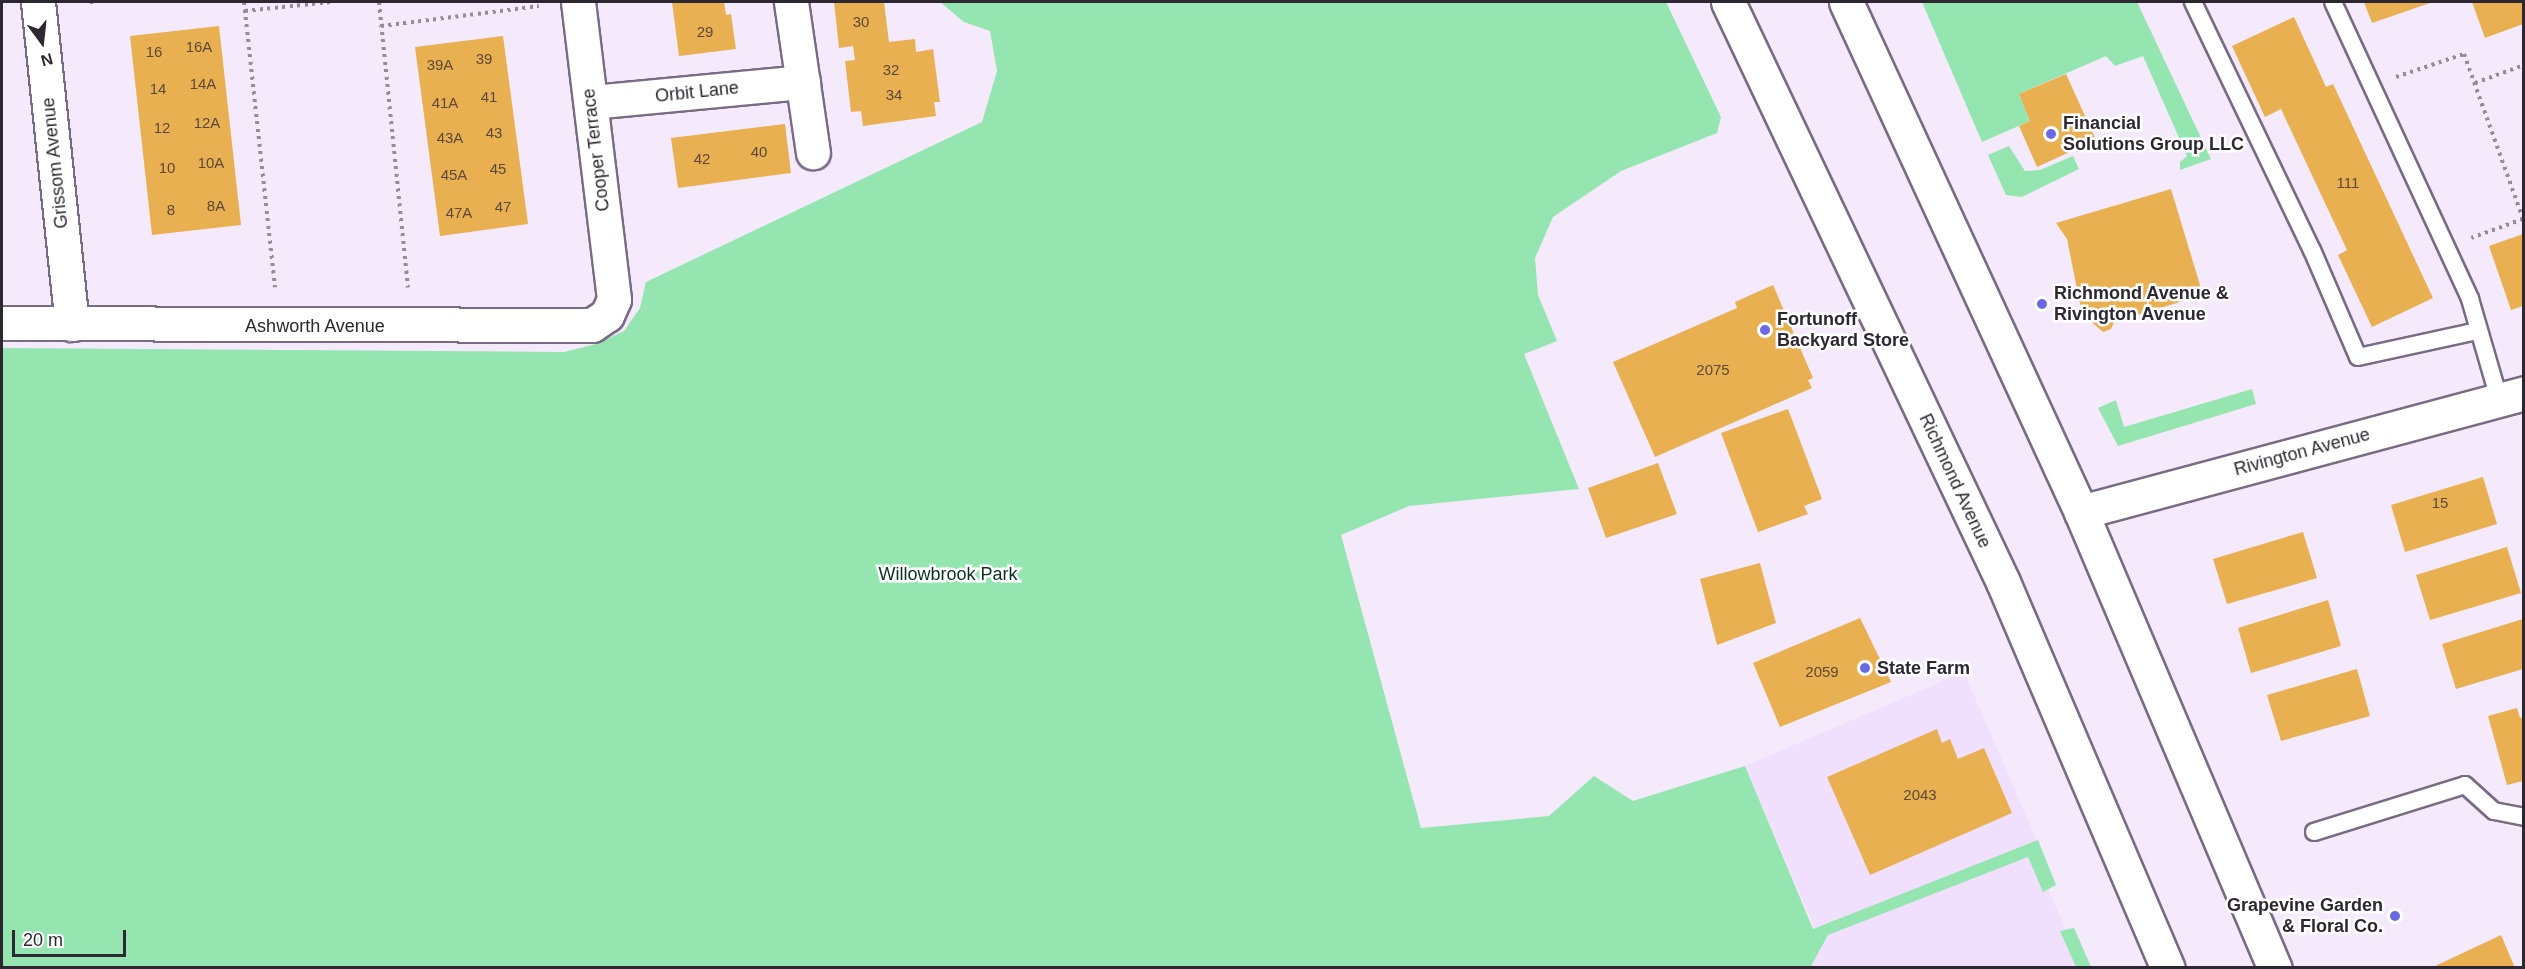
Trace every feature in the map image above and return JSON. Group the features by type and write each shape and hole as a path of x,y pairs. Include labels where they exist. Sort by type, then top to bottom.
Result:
{"main road":[{"name":"Grissom Avenue","path":"38,2 72,324"},
{"name":"Cooper Terrace","path":"578,2 614,299"},
{"path":"791,2 813,152"},
{"name":"Richmond Avenue","path":"1728,2 2003,582 2169,968"},
{"path":"1846,2 2081,512 2275,968"},
{"name":"Orbit Lane","path":"591,102 803,82"},
{"name":"Ashworth Avenue","path":"2,323 592,325 607,315 614,299"},
{"name":"Rivington Avenue","path":"2081,512 2515,401"}],"lane":[{"path":"2193,2 2312,250 2358,357 2477,332"},
{"path":"2333,2 2470,299 2477,332 2515,401"},
{"path":"2314,832 2465,785 2494,811 2523,817"}],"path":[{"path":"244,2 276,294"},
{"path":"245,10 331,2"},
{"path":"379,2 409,294"},
{"path":"381,26 539,6"},
{"path":"2392,78 2464,54 2523,219 2468,239"},
{"path":"2475,83 2523,65"}],"shaded area":[{"path":"1964,672 2056,885 2048,889 2066,929 2074,928 2091,967 1810,967 1822,945 1745,766"}],"green space":[{"name":"Willowbrook Park","path":"940,2 1666,2 1721,117 1717,133 1621,171 1553,217 1535,258 1538,295 1557,341 1524,354 1579,489 1409,506 1341,535 1421,828 1549,816 1594,776 1633,801 1745,766 1813,929 2038,840 2056,885 2043,892 2028,857 1828,935 1810,968 2,967 2,348 564,352 596,344 624,331 640,308 646,282 982,122 997,71 990,31 964,22"},
{"path":"1922,2 2137,2 2211,159 2180,170 2180,162 2187,156 2143,56 2115,66 2106,56 2019,94 2030,121 1982,142"},
{"path":"2009,146 2025,171 2040,170 2073,156 2079,169 2022,197 2006,195 1988,155"},
{"path":"2252,389 2256,404 2118,446 2098,408 2116,400 2124,427"},
{"path":"2074,928 2091,967 2076,967 2060,931"}],"building":[{"path":"672,2 724,2 726,15 731,14 736,49 679,56"},
{"path":"834,2 884,2 889,42 915,39 916,52 933,49 940,102 934,102 936,116 863,126 861,111 851,112 845,61 855,60 853,46 839,48"},
{"path":"2364,2 2433,2 2372,23"},
{"path":"2472,2 2523,2 2523,24 2485,38"},
{"path":"2294,17 2326,87 2333,84 2433,298 2372,327 2338,255 2347,250 2281,109 2265,117 2232,46"},
{"path":"219,26 241,225 152,235 130,36"},
{"path":"503,36 528,224 440,236 415,47"},
{"path":"2066,74 2096,140 2037,167 2019,126 2030,121 2019,94"},
{"path":"785,124 791,173 678,188 671,138"},
{"path":"2171,189 2203,295 2114,322 2111,329 2103,332 2088,319 2080,304 2067,239 2056,223"},
{"path":"2523,234 2523,306 2511,310 2489,246"},
{"path":"1773,285 1813,378 1808,380 1812,388 1655,457 1613,362 1737,308 1735,302"},
{"path":"1788,409 1822,499 1804,506 1808,514 1758,532 1721,433"},
{"path":"1658,463 1677,514 1606,538 1588,488"},
{"path":"2483,477 2497,524 2405,552 2391,505"},
{"path":"2303,532 2317,578 2227,604 2213,559"},
{"path":"2507,547 2521,593 2430,620 2416,575"},
{"path":"1760,563 1776,623 1717,645 1700,579"},
{"path":"2328,600 2341,646 2251,673 2238,628"},
{"path":"1860,618 1891,682 1780,727 1753,663"},
{"path":"2523,619 2523,669 2456,689 2442,644"},
{"path":"2357,669 2370,716 2281,741 2267,695"},
{"path":"2517,708 2520,718 2523,717 2523,781 2507,785 2488,716"},
{"path":"1937,729 1942,743 1950,739 1958,759 1984,748 2012,813 1870,875 1827,777"},
{"path":"2501,935 2515,968 2431,968"}],"place":[{"name":"Financial Solutions Group LLC","path":"2051,134"},
{"name":"Richmond Avenue & Rivington Avenue","path":"2042,304"},
{"name":"Fortunoff Backyard Store","path":"1765,330"},
{"name":"State Farm","path":"1865,668"},
{"name":"Grapevine Garden & Floral Co.","path":"2395,916"}]}
